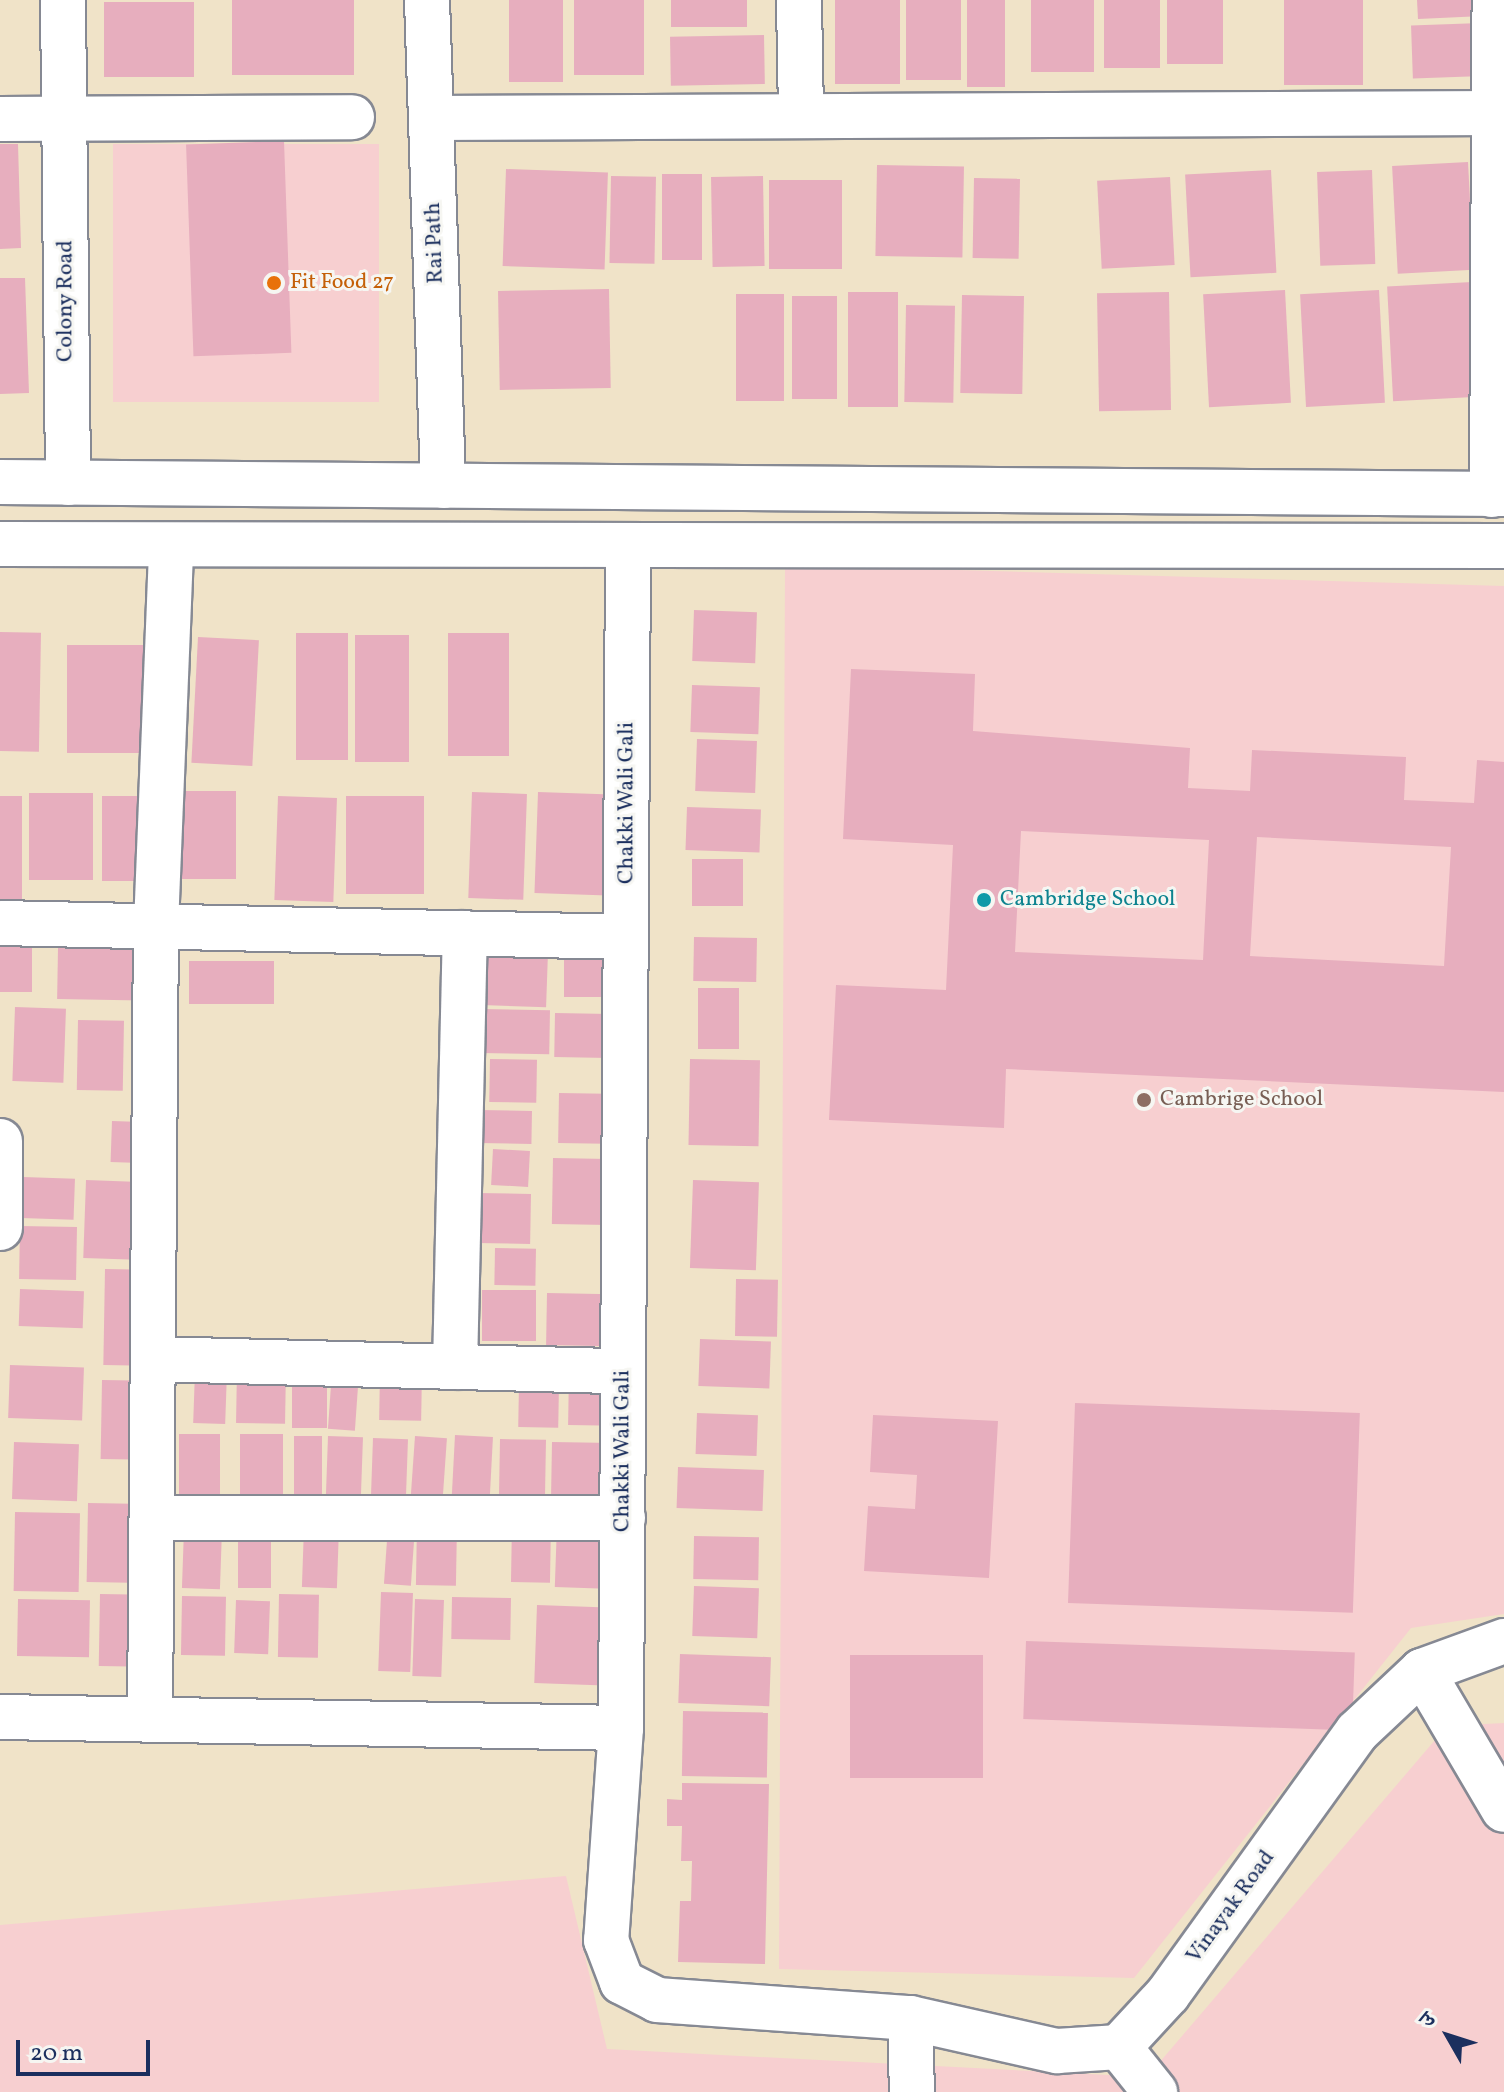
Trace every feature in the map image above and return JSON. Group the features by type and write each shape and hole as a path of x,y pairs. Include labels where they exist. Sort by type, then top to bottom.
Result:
{"street":[{"name":"Colony Road","path":"63,0 68,483"},
{"name":"Rai Path","path":"427,0 443,486"},
{"path":"799,0 801,116"},
{"path":"0,482 1498,495 1495,0"},
{"path":"431,118 1498,113"},
{"path":"0,119 352,117"},
{"path":"0,544 628,550 1504,546"},
{"path":"150,1720 156,1518 153,1359 156,926 171,546"},
{"name":"Chakki Wali Gali","path":"628,550 621,1728 606,1940 622,1982 657,2000 910,2018"},
{"path":"0,923 626,937"},
{"path":"455,1367 465,933"},
{"path":"0,1141 0,1228"},
{"path":"153,1359 623,1371"},
{"path":"156,1518 623,1518"},
{"name":"Vinayak Road","path":"1119,2047 1168,1994 1357,1732 1422,1671 1504,1641"},
{"path":"1422,1671 1504,1810"},
{"path":"0,1717 621,1728"},
{"path":"912,2092 910,2018 1057,2051 1119,2047 1155,2092"}],"shaded area":[{"path":"113,144 379,144 379,402 113,402"},
{"name":"Cambrige School","path":"785,565 1504,586 1504,1614 1411,1628 1134,1978 779,1969"},
{"path":"1504,1723 1504,2092 0,2092 0,1925 566,1876 607,2049 1147,2077 1447,1726"}],"building":[{"path":"232,0 354,0 354,75 232,75"},
{"path":"509,0 563,0 563,82 509,82"},
{"path":"574,0 644,0 644,75 574,75"},
{"path":"671,0 747,0 747,27 671,27"},
{"path":"835,0 900,0 900,84 835,84"},
{"path":"906,0 961,0 961,80 906,80"},
{"path":"967,0 1005,0 1005,87 967,87"},
{"path":"1031,0 1094,0 1094,72 1031,72"},
{"path":"1104,0 1160,0 1160,68 1104,68"},
{"path":"1167,0 1223,0 1223,64 1167,64"},
{"path":"1284,0 1363,0 1363,85 1284,85"},
{"path":"1417,0 1482,0 1483,16 1418,19"},
{"path":"104,2 194,2 194,77 104,77"},
{"path":"1481,23 1483,76 1413,78 1411,25"},
{"path":"764,35 765,84 671,86 670,37"},
{"path":"284,141 291,353 193,356 186,144"},
{"path":"0,144 18,144 21,248 0,249"},
{"path":"1468,162 1474,270 1398,274 1392,166"},
{"path":"877,165 964,167 962,258 875,256"},
{"path":"506,169 608,173 605,270 503,266"},
{"path":"1271,170 1276,273 1191,277 1185,175"},
{"path":"1372,170 1375,264 1320,266 1317,172"},
{"path":"662,174 702,174 702,260 662,260"},
{"path":"611,176 656,177 654,264 609,263"},
{"path":"763,176 765,266 713,267 711,177"},
{"path":"1170,177 1175,265 1102,269 1097,181"},
{"path":"974,178 1020,179 1019,259 973,258"},
{"path":"769,180 842,180 842,269 769,269"},
{"path":"0,278 25,278 29,393 0,394"},
{"path":"1472,282 1478,397 1393,401 1387,286"},
{"path":"609,289 611,388 500,390 498,291"},
{"path":"1285,290 1291,403 1209,407 1203,294"},
{"path":"1379,290 1385,403 1306,407 1300,294"},
{"path":"848,292 898,292 898,407 848,407"},
{"path":"1169,292 1171,410 1099,411 1097,293"},
{"path":"736,294 784,294 784,401 736,401"},
{"path":"962,295 1024,296 1022,394 960,393"},
{"path":"792,296 837,296 837,399 792,399"},
{"path":"906,305 955,306 953,403 904,402"},
{"path":"694,610 757,612 755,663 692,661"},
{"path":"0,632 41,633 39,752 0,751"},
{"path":"296,633 348,633 348,760 296,760"},
{"path":"448,633 509,633 509,756 448,756"},
{"path":"355,635 409,635 409,762 355,762"},
{"path":"198,637 259,640 252,766 191,763"},
{"path":"67,645 158,645 158,753 67,753"},
{"name":"Cambridge School","path":"851,669 975,674 973,731 1190,748 1188,788 1250,791 1252,750 1406,757 1404,800 1474,803 1477,760 1504,762 1504,1092 1006,1069 1004,1128 829,1120 836,985 946,990 953,845 843,839","holes":["1021,831 1209,840 1203,960 1015,952","1257,837 1451,847 1444,966 1250,956"]},
{"path":"692,685 760,687 758,734 690,732"},
{"path":"697,739 757,741 755,793 695,791"},
{"path":"164,791 236,791 236,879 164,879"},
{"path":"472,792 527,794 523,900 468,898"},
{"path":"538,792 611,795 607,895 534,893"},
{"path":"29,793 93,793 93,880 29,880"},
{"path":"0,796 22,796 22,900 0,900"},
{"path":"102,796 143,796 143,881 102,881"},
{"path":"278,796 337,798 333,902 274,900"},
{"path":"346,796 424,796 424,894 346,894"},
{"path":"687,807 761,810 759,853 685,850"},
{"path":"692,859 743,859 743,906 692,906"},
{"path":"694,937 757,938 756,982 693,981"},
{"path":"0,945 32,945 32,992 0,992"},
{"path":"58,948 143,949 142,1000 57,999"},
{"path":"483,951 548,953 546,1007 481,1005"},
{"path":"564,954 613,954 613,997 564,997"},
{"path":"189,961 274,961 274,1004 189,1004"},
{"path":"698,988 739,988 739,1049 698,1049"},
{"path":"15,1007 66,1009 63,1083 12,1081"},
{"path":"481,1009 550,1010 549,1054 480,1053"},
{"path":"555,1013 610,1014 609,1058 554,1057"},
{"path":"78,1020 124,1021 123,1091 77,1090"},
{"path":"490,1059 537,1060 536,1103 489,1102"},
{"path":"690,1059 760,1060 758,1146 688,1145"},
{"path":"559,1093 621,1094 620,1144 558,1143"},
{"path":"479,1110 532,1111 531,1144 478,1143"},
{"path":"112,1121 149,1122 148,1163 111,1162"},
{"path":"493,1149 530,1151 528,1187 491,1185"},
{"path":"553,1158 609,1159 608,1225 552,1224"},
{"path":"23,1177 75,1179 74,1220 22,1218"},
{"path":"86,1180 147,1182 144,1260 83,1258"},
{"path":"693,1180 759,1182 756,1270 690,1268"},
{"path":"477,1193 531,1194 530,1244 476,1243"},
{"path":"20,1226 77,1227 76,1280 19,1279"},
{"path":"495,1248 536,1249 535,1286 494,1285"},
{"path":"105,1269 148,1270 146,1366 103,1365"},
{"path":"736,1279 778,1280 777,1337 735,1336"},
{"path":"20,1289 84,1291 83,1328 19,1326"},
{"path":"482,1290 536,1290 536,1341 482,1341"},
{"path":"547,1293 612,1294 611,1346 546,1345"},
{"path":"700,1339 771,1341 769,1388 698,1386"},
{"path":"10,1365 84,1368 82,1421 8,1418"},
{"path":"237,1368 286,1369 285,1424 236,1423"},
{"path":"195,1371 227,1372 225,1424 193,1423"},
{"path":"332,1371 359,1373 355,1431 328,1429"},
{"path":"380,1371 422,1372 421,1421 379,1420"},
{"path":"292,1372 327,1372 327,1428 292,1428"},
{"path":"569,1373 617,1374 616,1426 568,1425"},
{"path":"102,1380 150,1381 149,1460 101,1459"},
{"path":"519,1383 559,1384 558,1428 518,1427"},
{"path":"1075,1403 1360,1413 1353,1613 1068,1603"},
{"path":"697,1413 758,1415 757,1456 696,1454"},
{"path":"873,1415 998,1421 989,1578 864,1571 868,1506 915,1509 917,1475 870,1472"},
{"path":"179,1434 220,1434 220,1509 179,1509"},
{"path":"240,1434 283,1434 283,1507 240,1507"},
{"path":"455,1435 493,1437 490,1501 452,1499"},
{"path":"294,1436 322,1436 322,1504 294,1504"},
{"path":"328,1436 363,1437 361,1502 326,1501"},
{"path":"415,1436 447,1438 442,1502 411,1500"},
{"path":"373,1438 408,1439 406,1505 371,1504"},
{"path":"500,1439 546,1440 545,1510 499,1509"},
{"path":"14,1442 79,1444 77,1501 12,1499"},
{"path":"552,1442 613,1443 612,1512 551,1511"},
{"path":"678,1467 764,1470 763,1511 677,1508"},
{"path":"88,1503 146,1504 145,1583 87,1582"},
{"path":"15,1512 80,1513 79,1592 14,1591"},
{"path":"512,1523 551,1524 550,1583 511,1582"},
{"path":"417,1524 457,1525 456,1586 416,1585"},
{"path":"557,1524 608,1526 606,1589 555,1587"},
{"path":"238,1526 271,1526 271,1588 238,1588"},
{"path":"388,1526 415,1528 411,1586 384,1584"},
{"path":"304,1527 339,1528 337,1588 302,1587"},
{"path":"184,1529 222,1530 220,1589 182,1588"},
{"path":"694,1536 759,1537 758,1580 693,1579"},
{"path":"694,1586 759,1588 757,1638 692,1636"},
{"path":"381,1592 413,1593 410,1672 378,1671"},
{"path":"100,1594 146,1595 145,1667 99,1666"},
{"path":"279,1594 319,1595 318,1658 278,1657"},
{"path":"182,1596 226,1597 225,1656 181,1655"},
{"path":"452,1597 511,1598 510,1640 451,1639"},
{"path":"18,1599 90,1600 89,1657 17,1656"},
{"path":"415,1599 444,1600 441,1677 412,1676"},
{"path":"236,1600 270,1601 268,1654 234,1653"},
{"path":"537,1605 600,1607 597,1685 534,1683"},
{"path":"1026,1641 1355,1652 1352,1730 1023,1719"},
{"path":"680,1654 771,1657 769,1706 678,1703"},
{"path":"850,1655 983,1655 983,1778 850,1778"},
{"path":"683,1711 768,1712 767,1777 682,1776"},
{"path":"682,1783 769,1784 765,1964 678,1962 680,1901 691,1901 692,1861 681,1861 682,1826 667,1826 667,1799 682,1800"}],"place":[{"name":"Fit Food 27","path":"274,283"},
{"name":"Cambridge School","path":"984,900"},
{"name":"Cambrige School","path":"1144,1100"}]}
